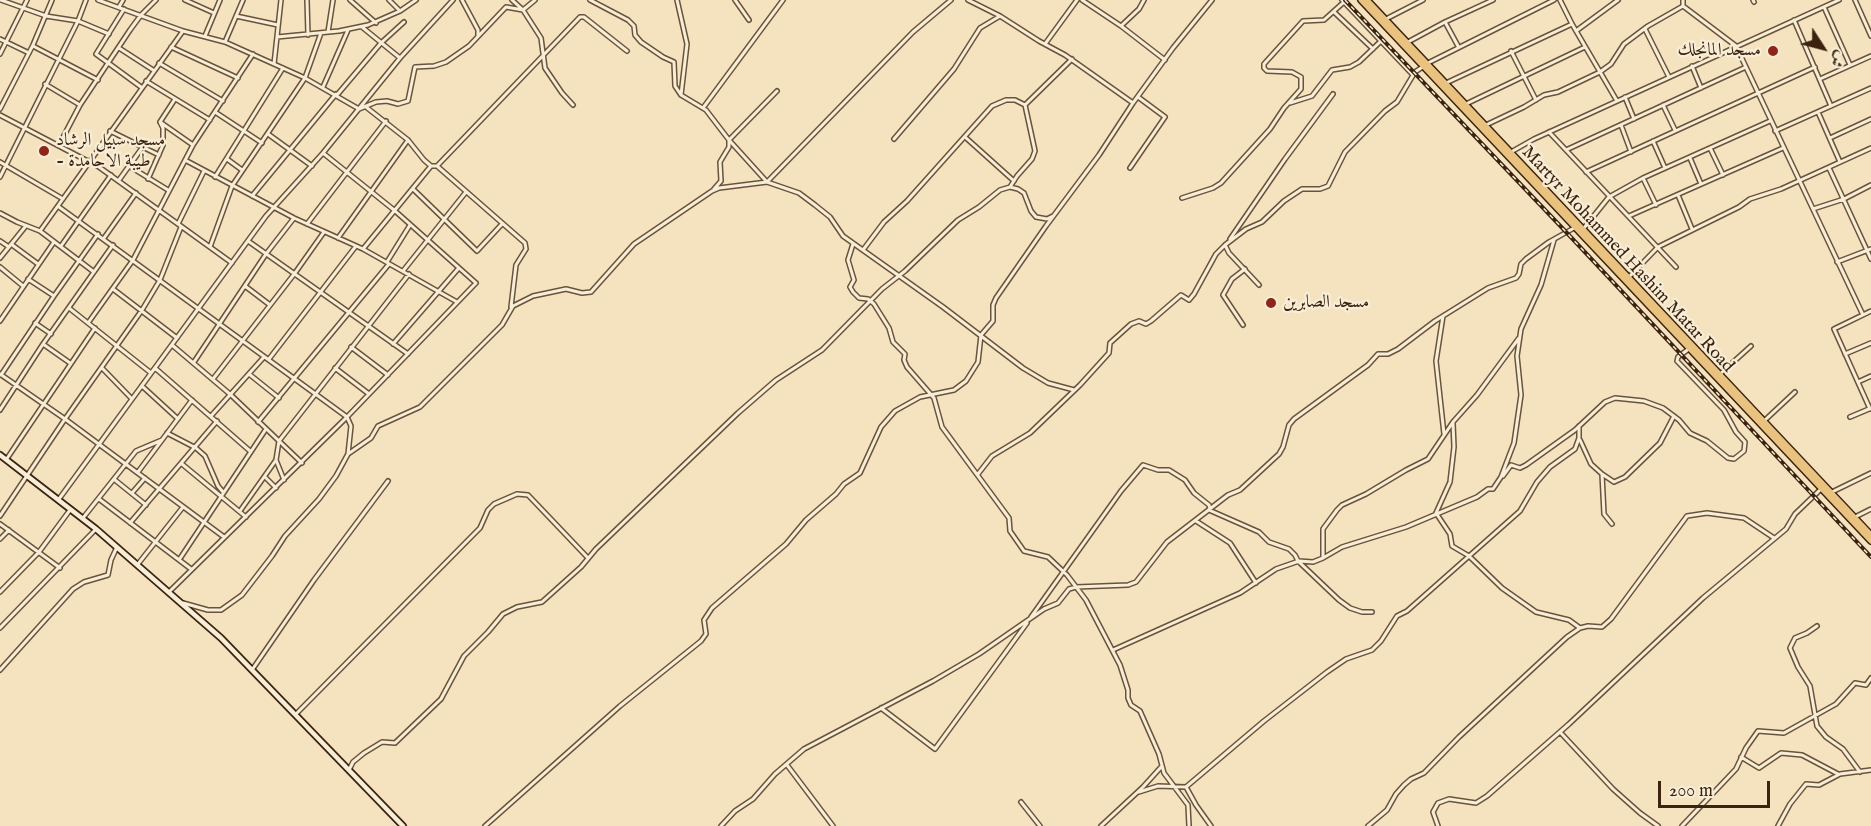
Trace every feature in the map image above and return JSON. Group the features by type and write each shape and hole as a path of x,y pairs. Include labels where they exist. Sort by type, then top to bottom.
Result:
{"main road":[{"name":"Martyr Mohammed Hashim Matar Road","path":"1361,0 1408,42 1426,65 1486,125 1871,541"},
{"name":"Martyr Mohammed Hashim Matar Road","path":"1367,0 1871,535"}],"street":[{"path":"0,5 2,0 46,16 78,21 109,34"},
{"path":"0,54 27,0"},
{"path":"0,109 33,45 52,0"},
{"path":"0,177 78,21 86,0"},
{"path":"98,0 183,31 225,42 305,78 337,94 359,109"},
{"path":"119,7 123,0"},
{"path":"59,145 80,105 141,15 156,0"},
{"path":"185,0 214,13"},
{"path":"205,36 220,0"},
{"path":"225,42 243,0"},
{"path":"274,64 281,0"},
{"path":"307,0 308,35"},
{"path":"328,32 333,0"},
{"path":"350,0 376,23"},
{"path":"389,0 400,11"},
{"path":"277,37 362,27 376,23 416,0"},
{"path":"59,499 274,207 323,153 400,58 453,0"},
{"path":"462,0 478,30 477,38"},
{"path":"514,0 541,38 545,68 573,105"},
{"path":"523,10 534,0"},
{"path":"590,0 628,20 634,26 635,34 641,42 674,62 675,86 681,95 703,108 767,182"},
{"path":"677,0 687,44 681,95"},
{"path":"735,0 749,20"},
{"path":"703,108 783,0"},
{"path":"767,182 913,32 951,0"},
{"path":"968,0 1000,16 1071,59 1133,103"},
{"path":"1045,44 1077,0"},
{"path":"1082,0 1122,26 1165,60"},
{"path":"1122,26 1139,9 1144,0"},
{"path":"485,826 620,706 701,641 706,634 704,620 712,608 780,550 806,520 844,484 860,473 885,421 895,411 920,397 954,390 966,381 977,365 981,335 993,321 993,302 1046,226 1100,156 1137,97 1212,0"},
{"path":"1386,19 1423,0"},
{"path":"1408,42 1493,0"},
{"path":"978,474 993,456 1030,433 1074,390 1108,353 1110,343 1131,324 1139,321 1146,324 1181,295 1189,300 1216,254 1227,244 1246,229 1262,222 1280,204 1302,189 1320,189 1329,186 1345,152 1385,111 1397,102 1413,75 1458,46 1554,0"},
{"path":"1560,0 1617,101"},
{"path":"1576,31 1618,0"},
{"path":"1683,0 1683,6"},
{"path":"1511,152 1625,97 1839,0"},
{"path":"1855,0 1871,36"},
{"path":"1182,198 1213,188 1226,178 1270,129 1300,89 1301,77 1292,72 1267,70 1264,64 1303,21 1324,20 1343,1 1413,75"},
{"path":"1486,125 1544,95 1558,92 1600,72 1611,64 1624,44 1645,28 1683,6"},
{"path":"1683,6 1736,46 1863,315"},
{"path":"359,109 376,102 387,101 398,104 408,101 415,68 446,62 470,46 506,7 523,10"},
{"path":"1824,7 1850,65"},
{"path":"124,9 96,54 141,88"},
{"path":"1334,12 1372,49"},
{"path":"236,16 278,25"},
{"path":"894,139 954,69 980,28 1000,16"},
{"path":"437,166 578,20 584,17 627,51"},
{"path":"1794,20 1831,106"},
{"path":"252,196 381,43 404,22"},
{"path":"1445,22 1458,46"},
{"path":"1866,25 1871,23"},
{"path":"1446,83 1572,24"},
{"path":"362,27 400,58"},
{"path":"1645,28 1669,77"},
{"path":"323,87 348,30"},
{"path":"40,231 183,31"},
{"path":"210,247 232,186 305,78 321,33"},
{"path":"0,39 29,53"},
{"path":"1290,103 1312,96 1332,70 1350,67 1381,41"},
{"path":"33,45 98,80"},
{"path":"171,47 238,78"},
{"path":"1466,104 1585,47"},
{"path":"119,48 153,70"},
{"path":"1511,51 1536,101"},
{"path":"88,323 133,260 184,160 253,54"},
{"path":"1820,79 1871,56"},
{"path":"1025,105 1071,59"},
{"path":"159,63 223,101"},
{"path":"1692,66 1701,88"},
{"path":"1566,150 1746,67"},
{"path":"215,177 283,68"},
{"path":"1586,172 1815,68"},
{"path":"146,81 210,120"},
{"path":"45,84 80,105"},
{"path":"1775,131 1871,88"},
{"path":"348,454 370,438 378,426 420,407 502,325 513,306 533,296 566,289 582,293 591,292 634,244 712,191 721,182 720,162 729,147 729,140 777,91"},
{"path":"1259,285 1229,253 1227,244 1333,94"},
{"path":"1130,168 1166,117 1137,97"},
{"path":"1625,97 1634,119"},
{"path":"160,122 175,99"},
{"path":"862,250 884,222 907,201 986,111 999,102 1015,100 1025,105"},
{"path":"1010,187 1032,159 1035,151 1025,105"},
{"path":"1663,105 1676,131"},
{"path":"366,106 408,140 431,166 437,166 527,246 516,265 510,311"},
{"path":"215,112 262,143"},
{"path":"1818,112 1840,162"},
{"path":"0,115 111,175 232,263"},
{"path":"1830,138 1871,119"},
{"path":"307,224 386,121"},
{"path":"721,826 735,811 753,799 775,774 804,749 979,654 1029,619 1058,603 1067,590 1076,587 1133,584 1167,542 1228,495 1240,490 1279,454 1288,425 1294,419 1368,365 1378,354 1388,354 1493,285 1516,278 1521,264 1554,240 1580,226 1609,197 1643,178 1770,121"},
{"path":"160,122 193,145"},
{"path":"148,178 163,145 163,128 160,122"},
{"path":"1621,125 1631,152"},
{"path":"110,131 159,155"},
{"path":"1550,132 1676,267"},
{"path":"268,134 312,166"},
{"path":"965,137 1014,181"},
{"path":"338,238 408,140"},
{"path":"1653,141 1665,168"},
{"path":"118,180 142,148"},
{"path":"1710,148 1723,175"},
{"path":"1629,216 1783,148"},
{"path":"1629,277 1658,247 1750,199 1772,193 1871,148"},
{"path":"169,592 302,463 476,284 394,210 323,153"},
{"path":"1689,158 1701,184"},
{"path":"226,159 242,170"},
{"path":"184,160 294,218 363,249 457,302"},
{"path":"0,162 64,199"},
{"path":"129,166 168,190"},
{"path":"363,249 431,166"},
{"path":"1829,168 1869,250 1871,259"},
{"path":"0,516 142,310 160,280 179,226 204,171"},
{"path":"61,246 111,175"},
{"path":"1643,178 1656,205"},
{"path":"712,191 719,188 767,182 799,193 826,214 843,236 853,244 1035,376 1074,390"},
{"path":"1813,209 1844,199 1871,185"},
{"path":"349,770 353,762 382,742 395,743 441,699 464,656 503,614 517,607 542,602 581,567 738,413 776,380 822,350 958,220 1000,190 1010,187 1024,194 1031,211 1040,219 1047,219 1060,210"},
{"path":"413,189 477,250 502,224"},
{"path":"104,238 136,192"},
{"path":"404,271 466,192"},
{"path":"1678,195 1692,230"},
{"path":"59,207 347,417 351,430 348,454 336,476 319,500 285,536 261,571 236,601 227,608 216,611 180,602"},
{"path":"0,213 40,231 95,272"},
{"path":"194,362 266,254 294,218"},
{"path":"258,422 388,263 410,225"},
{"path":"0,258 25,226"},
{"path":"213,379 296,273 324,232"},
{"path":"98,234 1,374 225,537"},
{"path":"1501,477 1514,443 1520,402 1521,386 1517,356 1520,337 1524,320 1540,285 1554,240"},
{"path":"0,241 38,264"},
{"path":"0,321 54,242"},
{"path":"248,242 296,273 408,354"},
{"path":"853,244 848,260 854,280 850,287 859,298 871,301 889,328 893,342 905,354 904,360 907,367 931,395 942,427 1009,518 1010,531 1024,551 1048,557 1086,600 1120,665 1128,690 1128,698 1131,705 1140,711 1167,778 1188,805 1189,826"},
{"path":"0,410 113,245"},
{"path":"269,359 356,246"},
{"path":"1837,262 1869,250"},
{"path":"0,267 23,286"},
{"path":"393,344 458,269"},
{"path":"1243,325 1223,295 1233,279 1245,269"},
{"path":"240,511 276,460 279,441 409,274"},
{"path":"28,279 54,296"},
{"path":"245,286 270,304"},
{"path":"113,289 177,338"},
{"path":"69,308 151,374"},
{"path":"1850,417 1870,409 1833,329 1871,311"},
{"path":"0,312 4,315"},
{"path":"1443,316 1436,361 1444,436"},
{"path":"35,323 51,333"},
{"path":"6,460 95,328"},
{"path":"1323,558 1323,529 1337,510 1349,501 1428,459 1453,422 1477,395 1520,337"},
{"path":"1845,354 1871,343"},
{"path":"44,344 70,363"},
{"path":"172,345 231,395 302,463"},
{"path":"1720,374 1751,346"},
{"path":"351,347 387,375"},
{"path":"1113,650 1240,593 1276,569 1298,561 1312,562 1323,558 1342,547 1406,527 1477,497 1488,489 1493,489 1511,465 1520,468 1579,426 1605,402 1615,398 1650,403 1663,408 1674,415 1690,434 1707,441 1728,458 1734,459 1745,449 1745,442 1736,432 1725,410 1677,361 1678,357 1690,348"},
{"path":"211,416 264,357"},
{"path":"102,367 132,399"},
{"path":"155,368 250,451"},
{"path":"335,369 369,394"},
{"path":"249,374 279,399"},
{"path":"1858,382 1871,376"},
{"path":"142,386 178,419"},
{"path":"1764,421 1795,392"},
{"path":"138,472 192,400"},
{"path":"1579,438 1591,464 1614,482 1629,474 1660,443 1674,415"},
{"path":"130,523 217,421"},
{"path":"1436,513 1450,482 1454,447 1453,422"},
{"path":"1138,792 1158,786 1186,787 1264,721 1327,672 1346,659 1372,650 1397,616 1410,608 1514,518 1537,482 1553,464 1575,449 1579,438 1579,426"},
{"path":"179,560 266,429"},
{"path":"168,433 196,448 205,456 222,494"},
{"path":"83,518 139,448 162,440"},
{"path":"0,455 71,508 180,602 252,670 404,826"},
{"path":"276,460 284,480"},
{"path":"182,464 222,494 246,517"},
{"path":"881,708 935,749 1062,571 1131,477 1143,465 1158,470 1169,470 1185,480 1194,493 1209,505 1209,510"},
{"path":"1831,493 1871,473"},
{"path":"1602,474 1604,514 1612,524"},
{"path":"265,477 276,488"},
{"path":"132,494 145,478"},
{"path":"115,480 146,505"},
{"path":"252,670 314,580 388,481"},
{"path":"1438,826 1433,812 1438,803 1449,799 1471,803 1480,801 1560,732 1703,598 1786,529 1793,516 1821,489"},
{"path":"296,714 480,528 488,510 494,504 517,494 528,495 588,558"},
{"path":"99,499 191,569"},
{"path":"138,564 184,506"},
{"path":"0,592 39,552 71,508"},
{"path":"1855,517 1871,509"},
{"path":"1209,510 1259,532 1269,542 1289,549 1298,561 1339,600 1350,608 1372,612"},
{"path":"1436,513 1450,534 1452,546 1469,556 1502,588 1536,612 1569,620 1580,628"},
{"path":"1368,826 1387,810 1404,785 1424,773 1503,696 1580,628 1602,627 1611,619 1687,516 1707,513 1746,519 1774,538"},
{"path":"1196,521 1230,543 1256,583"},
{"path":"0,524 60,568"},
{"path":"0,628 96,529"},
{"path":"0,539 9,530"},
{"path":"0,670 73,589 81,583 108,575 117,547"},
{"path":"1816,626 1795,638 1790,648 1810,686 1816,722 1820,731 1843,749 1860,772"},
{"path":"1682,826 1736,769 1758,731 1784,734 1836,704 1855,683 1866,685 1871,678"},
{"path":"1560,732 1612,789 1658,826"},
{"path":"1742,757 1759,768 1781,753 1802,755 1840,774"},
{"path":"787,765 833,826"},
{"path":"1101,826 1162,766"},
{"path":"1778,826 1790,804 1806,784 1819,784 1840,774 1871,770"},
{"path":"1186,787 1211,826"},
{"path":"1021,802 1040,826"}],"railway":[{"path":"1345,0 1871,557"}],"place":[{"name":"مسجد المانجلك","path":"1773,51"},
{"name":"مسجد سبيل الرشاد - طيبة الاحامدة","path":"44,151"},
{"name":"مسجد الصابرين","path":"1271,303"}]}
